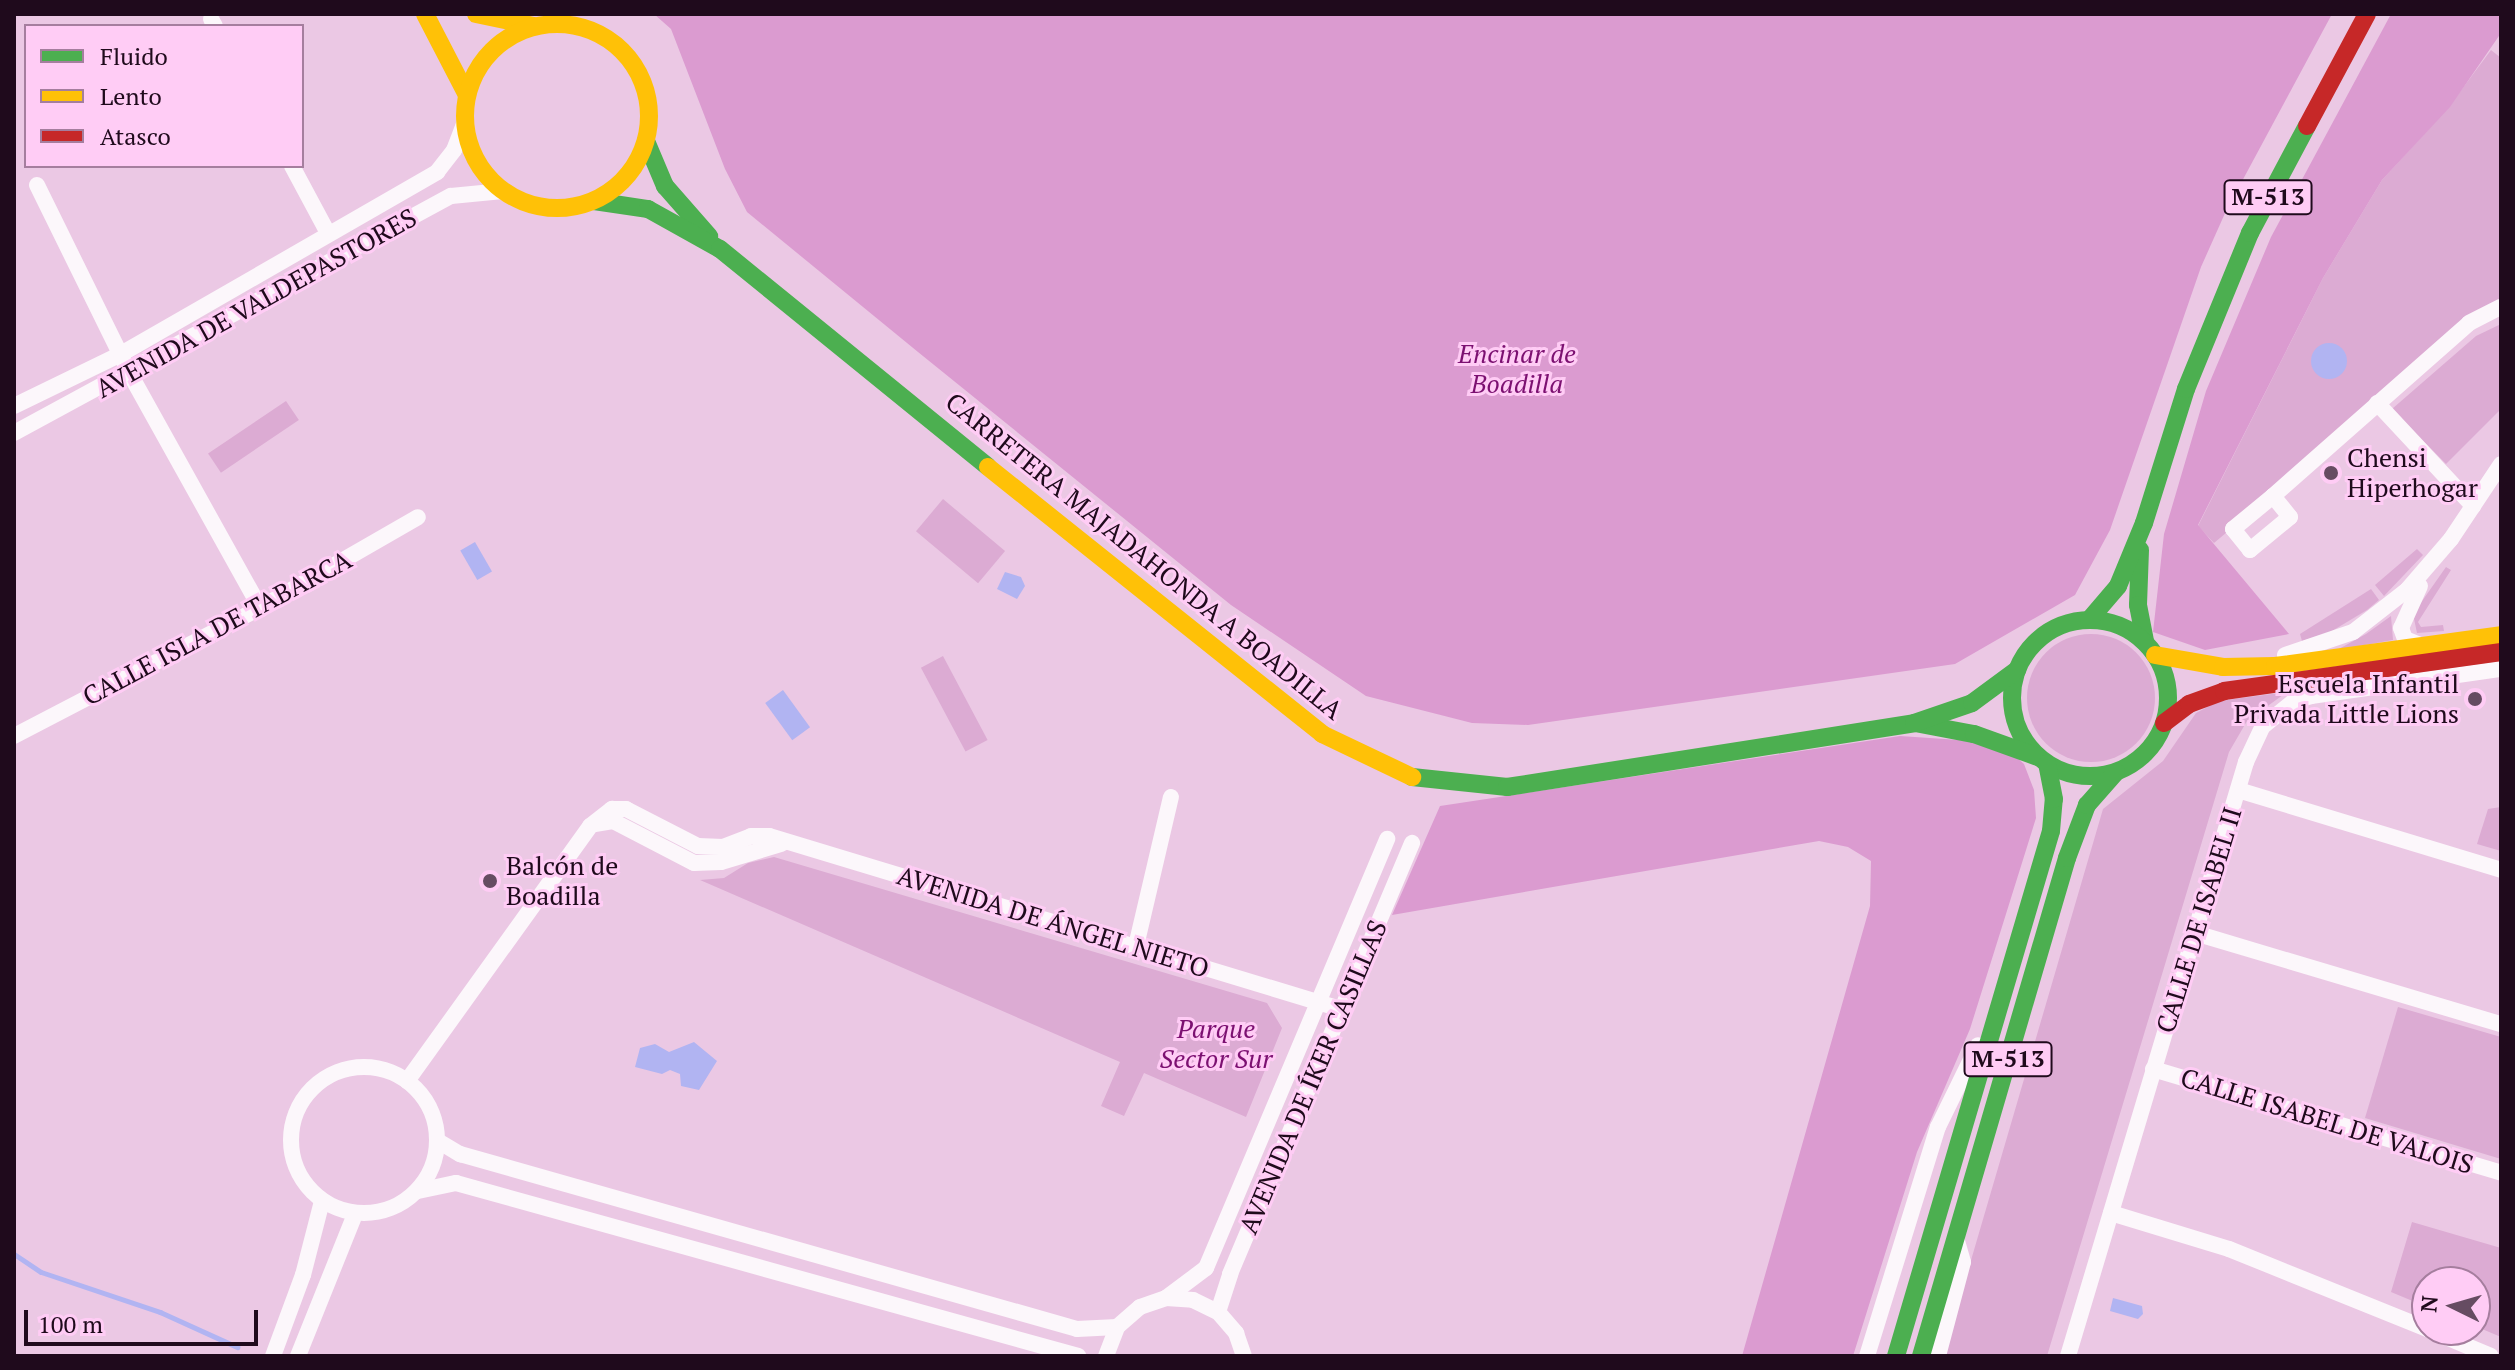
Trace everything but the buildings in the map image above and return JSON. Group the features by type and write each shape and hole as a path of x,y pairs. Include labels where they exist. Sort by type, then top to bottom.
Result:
{"street":[{"path":"425,14 467,95"},
{"path":"476,14 535,26 589,29 623,52 645,87 650,114 646,141 626,177 594,201 547,208 503,191 477,160 465,122 467,95 491,51 535,26"},
{"name":"M-513","path":"2089,620 2118,586 2144,523 2186,389 2250,233 2367,14"},
{"name":"AVENIDA DE VALDEPASTORES","path":"14,406 121,354 437,172 454,150 465,122"},
{"name":"CARRETERA MAJADAHONDA A BOADILLA","path":"646,141 665,186 720,249 1241,672 1322,734 1404,775 1507,787 1914,723 1972,703 2017,670"},
{"path":"293,168 328,233"},
{"path":"37,185 130,374 260,608"},
{"name":"AVENIDA DE VALDEPASTORES","path":"14,433 130,374 451,196 503,191"},
{"name":"CARRETERA MAJADAHONDA A BOADILLA","path":"594,201 648,209 720,249"},
{"path":"2273,496 2469,323 2501,307"},
{"path":"2377,403 2473,506"},
{"path":"2420,645 2405,639 2401,622 2439,554 2501,464"},
{"name":"CALLE ISLA DE TABARCA","path":"14,736 260,608 418,517"},
{"name":"M-513","path":"1921,1356 2067,858 2087,805 2116,772 2146,753 2164,723 2166,681 2150,648 2137,571 2144,523"},
{"path":"2201,665 2263,659 2333,642 2389,606 2439,554"},
{"path":"2017,670 2031,647 2051,630 2089,620 2119,625 2150,648 2201,665 2275,666 2501,635"},
{"path":"2164,723 2189,704 2236,688 2501,652"},
{"name":"CALLE DE ISABEL II","path":"2068,1356 2238,790 2262,727 2294,701 2501,669"},
{"name":"M-513","path":"1896,1356 2054,814 2043,761 2016,724 2012,697 2017,670"},
{"name":"CARRETERA MAJADAHONDA A BOADILLA","path":"1914,723 1974,734 2043,761"},
{"path":"2043,761 2080,776 2116,772"},
{"path":"2238,790 2501,870"},
{"path":"1136,946 1171,797"},
{"name":"AVENIDA DE ÁNGEL NIETO","path":"407,1081 590,826 600,814 626,809 698,846 723,847 761,835 1344,1010"},
{"name":"AVENIDA DE ÍKER CASILLAS","path":"1117,1327 1140,1307 1166,1298 1206,1268 1387,839"},
{"name":"AVENIDA DE ÍKER CASILLAS","path":"1218,1312 1230,1274 1412,843"},
{"path":"1867,1356 1938,1127 1971,1061 2024,924"},
{"path":"2195,933 2501,1024"},
{"name":"CALLE ISABEL DE VALOIS","path":"2153,1069 2501,1173"},
{"path":"418,1191 432,1168 438,1141 434,1118 407,1081 386,1070 341,1071 304,1098 291,1142 306,1185 322,1201 355,1214 389,1210 418,1191 456,1183 1078,1356"},
{"path":"438,1141 475,1159 1077,1329 1117,1327 1106,1356"},
{"path":"273,1356 303,1275 322,1201"},
{"path":"2111,1213 2229,1249 2411,1323"},
{"path":"298,1356 355,1214"},
{"path":"1938,1356 1963,1262 1956,1237"},
{"path":"1166,1298 1193,1300 1218,1312 1236,1333 1244,1356"},
{"path":"2467,1346 2491,1356"}],"green space":[{"name":"Encinar de Boadilla","path":"654,14 2332,14 2226,211 2201,267 2110,530 2075,595 1955,664 1528,725 1472,723 1366,696 1231,605 918,352 747,212 725,169 671,29"},
{"path":"2391,14 2501,14 2501,33 2450,107 2382,180 2323,278 2198,525 2289,634 2205,650 2153,632 2164,534 2206,391 2271,237"},
{"path":"2491,50 2501,58 2501,302 2214,543 2198,526 2323,278 2382,180 2448,108"},
{"path":"2501,324 2501,409 2446,464 2392,409 2476,336"},
{"path":"286,401 299,420 221,473 208,454"},
{"path":"943,499 1005,551 978,583 916,531"},
{"path":"2417,549 2423,555 2384,596 2375,585"},
{"path":"2446,567 2451,570 2418,622 2421,627 2443,625 2444,631 2417,633 2413,614"},
{"path":"2371,589 2379,600 2367,610 2327,634 2302,641 2300,634"},
{"path":"2391,616 2393,640 2337,650 2366,634"},
{"path":"2091,634 2115,639 2136,653 2150,674 2155,698 2150,722 2136,743 2115,757 2091,762 2067,757 2046,743 2032,722 2027,698 2032,674 2046,653 2067,639"},
{"path":"943,656 988,740 966,752 921,668"},
{"path":"2287,692 2247,721 2229,752 2047,1356 1943,1356 2103,809 2163,761 2196,713 2219,701"},
{"path":"1900,736 1974,741 2013,754 2024,764 2034,790 2036,818 1970,1029 1917,1152 1853,1356 1742,1356 1870,906 1871,861 1848,847 1819,841 1392,915 1440,806"},
{"path":"2501,807 2501,851 2477,844 2488,809"},
{"name":"Parque Sector Sur","path":"774,857 1267,1003 1282,1028 1246,1117 1144,1073 1124,1116 1101,1106 1120,1062 700,880 724,878 748,863"},
{"path":"2398,1007 2501,1037 2501,1159 2365,1118"},
{"path":"2412,1222 2501,1248 2501,1337 2491,1333 2491,1266 2411,1266 2411,1300 2391,1292"}],"water":[{"path":"2329,343 2342,348 2347,361 2342,374 2329,379 2316,374 2311,361 2316,348"},
{"path":"475,542 492,571 477,580 460,550"},
{"path":"1005,572 1021,577 1025,586 1017,599 997,589"},
{"path":"783,690 810,727 792,740 765,703"},
{"path":"694,1042 717,1061 699,1090 681,1086 680,1074 670,1070 662,1074 635,1067 640,1048 655,1044 669,1052"},
{"path":"2113,1298 2142,1306 2143,1314 2138,1319 2110,1311"}],"waterway":[{"path":"14,1254 41,1272 160,1312 237,1347"}],"traffic: fast":[{"path":"2089,620 2118,586 2144,523 2186,389 2250,233 2307,126"},
{"path":"646,141 665,186 709,236"},
{"path":"594,201 648,209 720,249 988,467"},
{"path":"2140,550 2138,605 2145,642"},
{"path":"2090,620 2120,626 2145,643 2162,668 2168,698 2162,728 2145,753 2120,770 2090,776 2060,770 2035,753 2018,728 2012,698 2018,668 2035,643 2060,626 2090,620"},
{"path":"1412,777 1507,787 1914,723 1972,703 2017,670"},
{"path":"1915,723 1974,734 2038,757"},
{"path":"1896,1356 2051,831 2054,799 2047,764"},
{"path":"1921,1356 2067,858 2087,805 2116,772"}],"traffic: slow":[{"path":"425,14 467,95"},
{"path":"476,14 534,26"},
{"path":"557,24 592,31 622,51 642,81 649,116 642,151 622,181 592,201 557,208 522,201 492,181 472,151 465,116 472,81 492,51 522,31 557,24"},
{"path":"988,467 1322,734 1412,777"},
{"path":"2155,655 2223,667 2275,666 2501,635"}],"traffic: jam":[{"path":"2307,126 2367,14"},
{"path":"2164,723 2189,704 2224,691 2501,652"}],"place":[{"name":"Chensi Hiperhogar","path":"2331,473"},
{"name":"Escuela Infantil Privada Little Lions","path":"2475,699"},
{"name":"Balcón de Boadilla","path":"490,881"}]}
